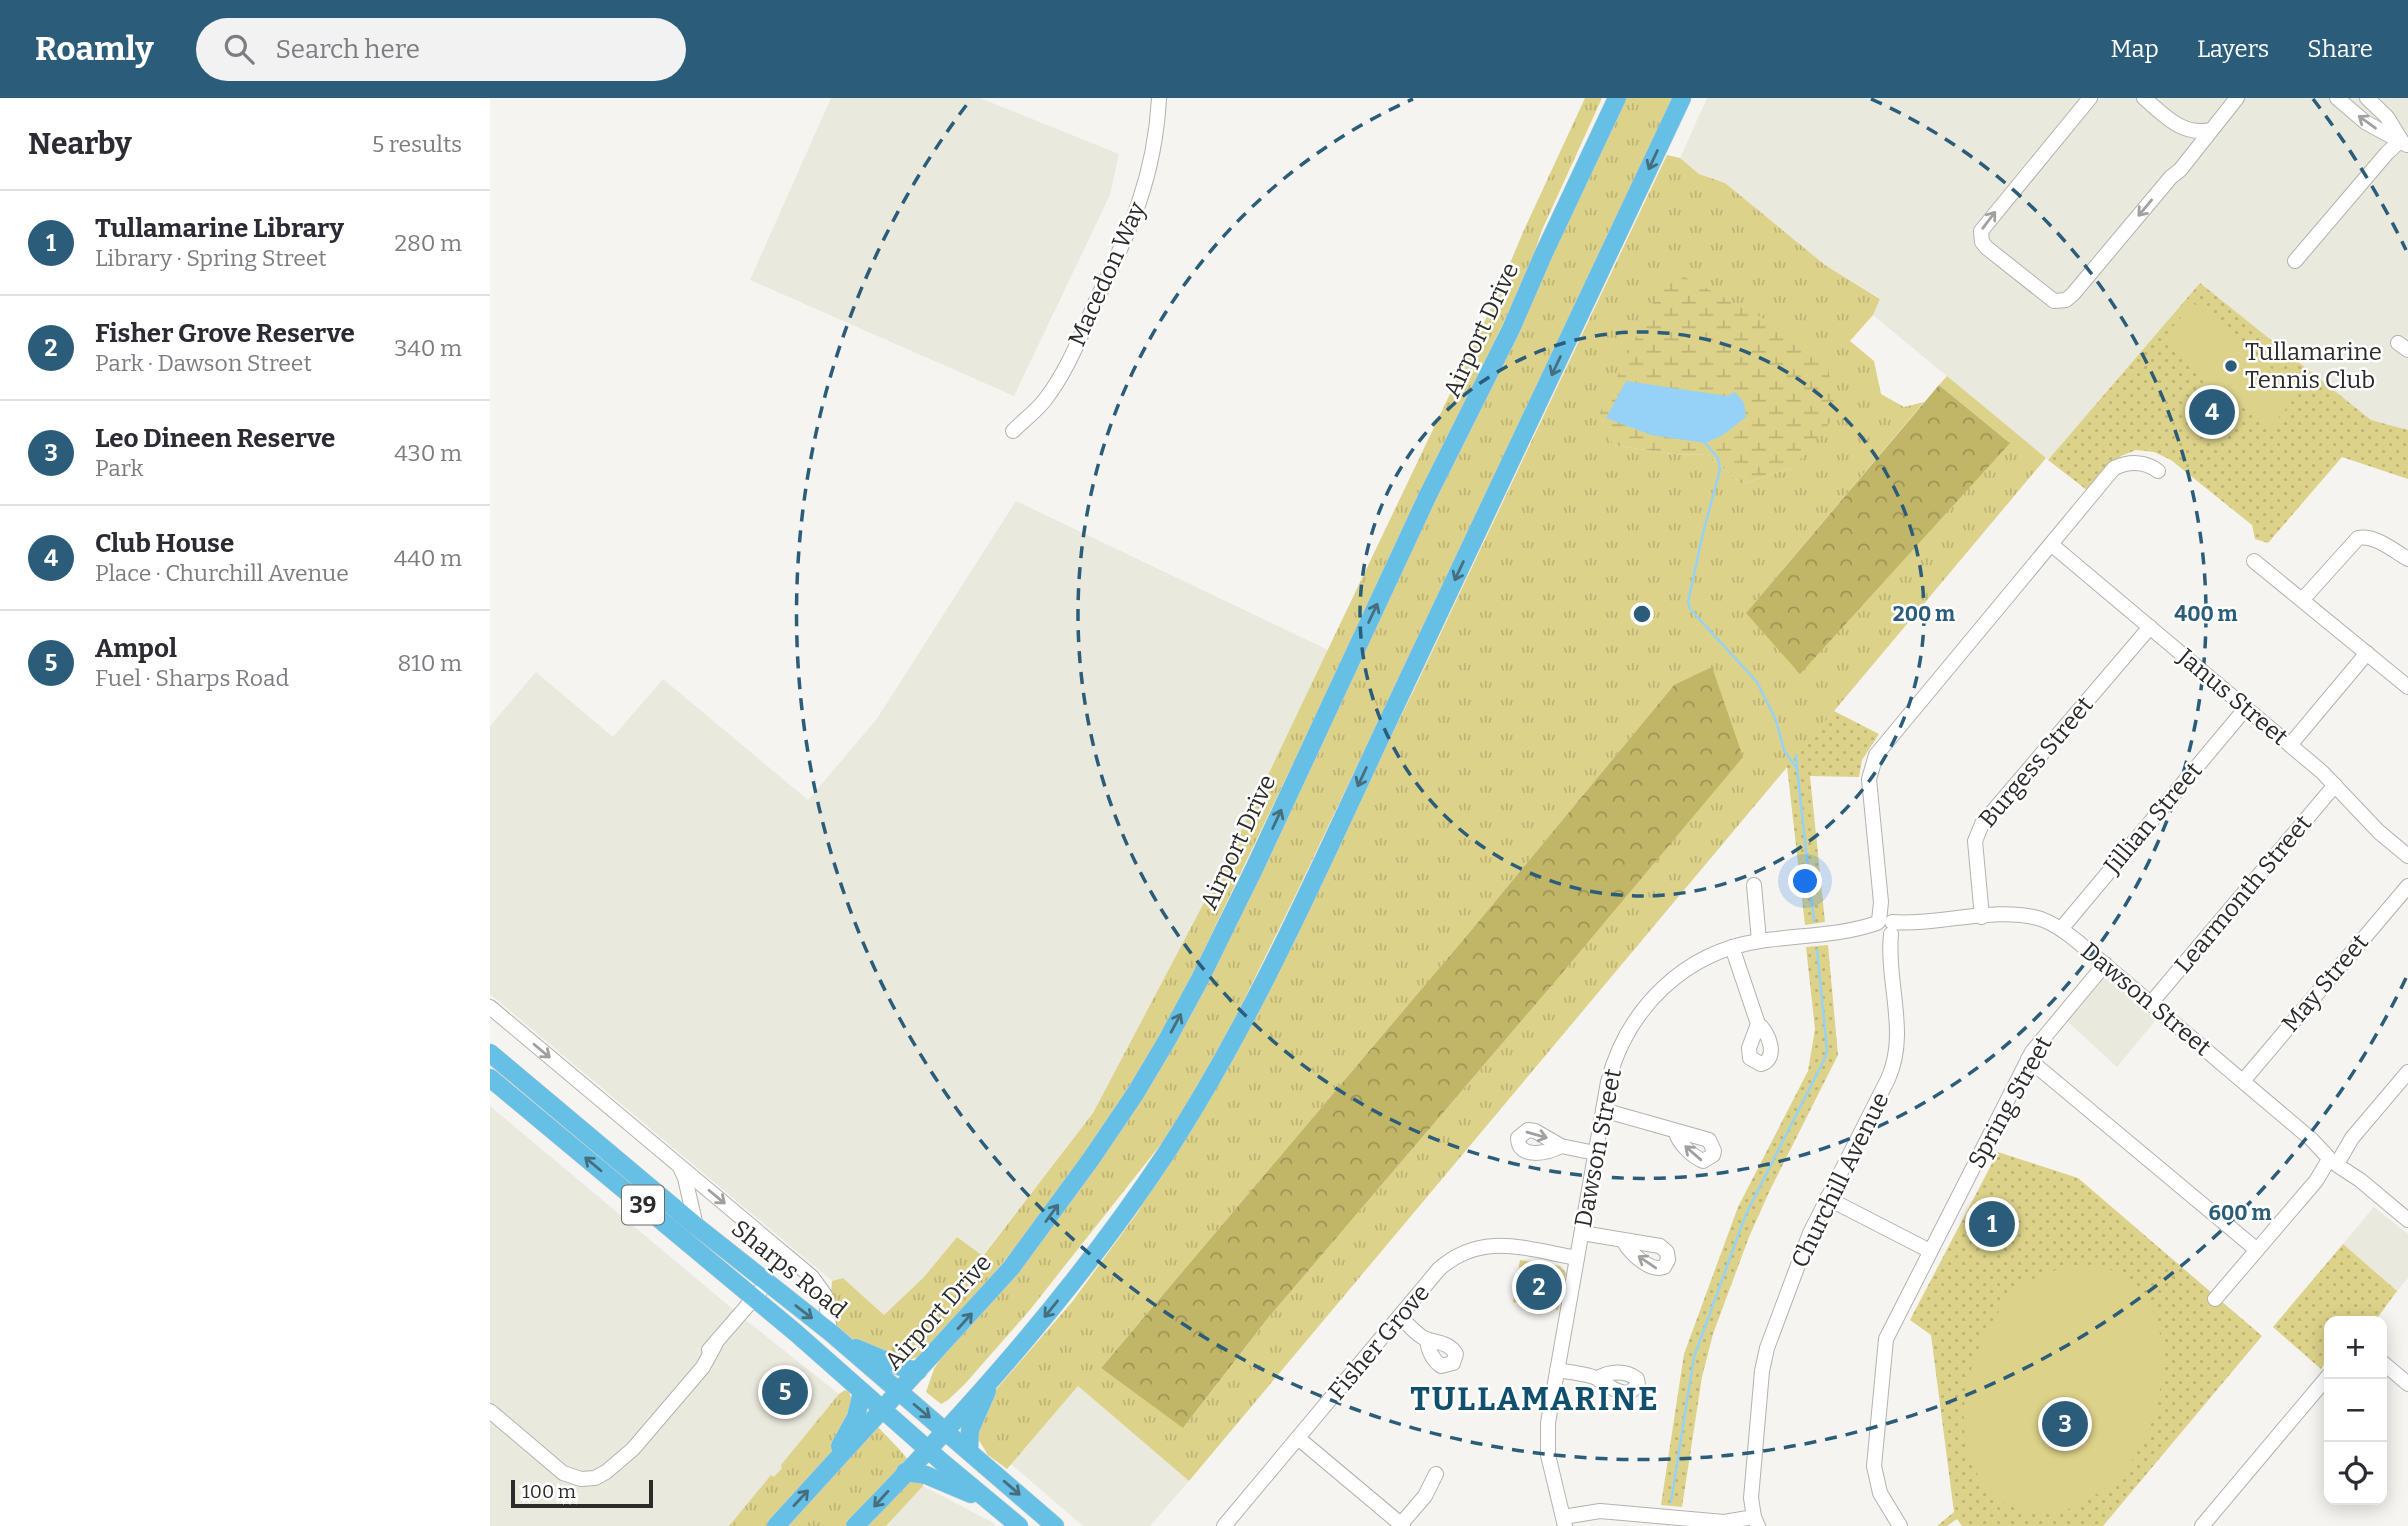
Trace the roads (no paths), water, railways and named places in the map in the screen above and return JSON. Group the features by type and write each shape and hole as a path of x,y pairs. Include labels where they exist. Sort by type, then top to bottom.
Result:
{"main road":[{"name":"Airport Drive","path":"776,1526 1011,1268 1135,1094 1166,1042 1255,867 1428,495 1511,329 1617,98"},
{"path":"855,1526 927,1449 1072,1284 1147,1181 1215,1074 1255,1001 1682,98"},
{"name":"Sharps Road","path":"490,1053 696,1226 835,1337 1055,1526"},
{"name":"Sharps Road","path":"490,1078 754,1298 1019,1526"},
{"path":"835,1337 901,1367 918,1371"},
{"path":"969,1450 970,1430 995,1373"},
{"path":"827,1471 856,1417 862,1392"},
{"path":"905,1472 926,1475 992,1504"}],"street":[{"name":"Macedon Way","path":"1013,430 1044,401 1060,378 1130,229 1144,193 1153,158 1159,98"},
{"path":"2090,98 1981,231 1982,242 1987,248 2050,300 2059,302 2073,294 2171,177 2180,170 2237,98"},
{"path":"2144,98 2175,124 2188,131 2197,133 2210,130"},
{"path":"2337,98 2365,122 2404,143"},
{"path":"2367,98 2387,117 2404,143"},
{"path":"2175,124 2186,139 2189,156"},
{"path":"2295,261 2387,153 2404,143"},
{"name":"Churchill Avenue","path":"1756,1521 1752,1486 1763,1361 1810,1233 1896,1058 1898,1038 1869,779 1876,755 2114,468 2124,463 2134,463 2147,464 2158,471"},
{"path":"2304,599 2358,538 2363,536 2408,559"},
{"name":"Janus Street","path":"2052,545 2290,745 2335,785 2379,832 2408,856"},
{"path":"2254,561 2304,599 2408,687"},
{"name":"Burgess Street","path":"1982,917 1975,841 1977,832 2150,626"},
{"path":"2290,745 2367,653"},
{"name":"Jillian Street","path":"2061,929 2246,708"},
{"name":"Learmonth Street","path":"2151,1003 2335,785"},
{"path":"1754,886 1759,941"},
{"name":"May Street","path":"2243,1081 2408,886"},
{"name":"Dawson Street","path":"1564,1522 1547,1440 1557,1370 1612,1066 1631,1026 1649,1002 1678,974 1712,954 1759,941 1982,917 2007,915 2042,920 2061,929 2105,964 2408,1220"},
{"path":"1732,947 1758,1024"},
{"name":"Spring Street","path":"1899,1526 1884,1501 1875,1476 1875,1451 1889,1330 2028,1059 2105,964"},
{"path":"490,1007 820,1286 825,1295 835,1337"},
{"path":"2028,1059 2257,1250"},
{"path":"2215,1299 2408,1072"},
{"path":"1603,1110 1676,1132"},
{"path":"1561,1146 1595,1153"},
{"path":"679,1166 685,1178 696,1226"},
{"path":"1827,1198 1930,1251"},
{"path":"1582,1233 1624,1242"},
{"name":"Fisher Grove","path":"1225,1525 1439,1269 1450,1260 1477,1247 1504,1245 1577,1258"},
{"path":"490,1411 558,1469 581,1479 595,1478 633,1449 703,1367 715,1345 767,1283"},
{"path":"1400,1317 1427,1339"},
{"path":"2387,1366 2408,1384"},
{"path":"1557,1370 1598,1378"},
{"path":"2202,1526 2326,1379"},
{"path":"1298,1438 1402,1525 1425,1496 1436,1474"},
{"path":"1564,1522 1600,1511 1724,1522 1756,1521"}],"water":[{"path":"1626,381 1727,396 1735,392 1744,403 1746,417 1723,435 1705,443 1651,435 1606,418"}],"waterway":[{"path":"1705,443 1718,458 1720,470 1688,602 1690,609 1757,682 1776,720 1784,750 1797,769 1814,921"},
{"path":"1796,755 1797,766"},
{"path":"1671,1502 1694,1357 1746,1214 1827,1050 1817,950"}],"place":[{"name":"Tullamarine Tennis Club","path":"2231,366"},
{"name":"Club House","path":"2212,412"},
{"name":"Tullamarine Library","path":"1992,1224"},
{"name":"Fisher Grove Reserve","path":"1539,1287"},
{"name":"Ampol","path":"785,1392"},
{"name":"Leo Dineen Reserve","path":"2065,1424"}],"district":[{"name":"TULLAMARINE","path":"1535,1399"}]}
